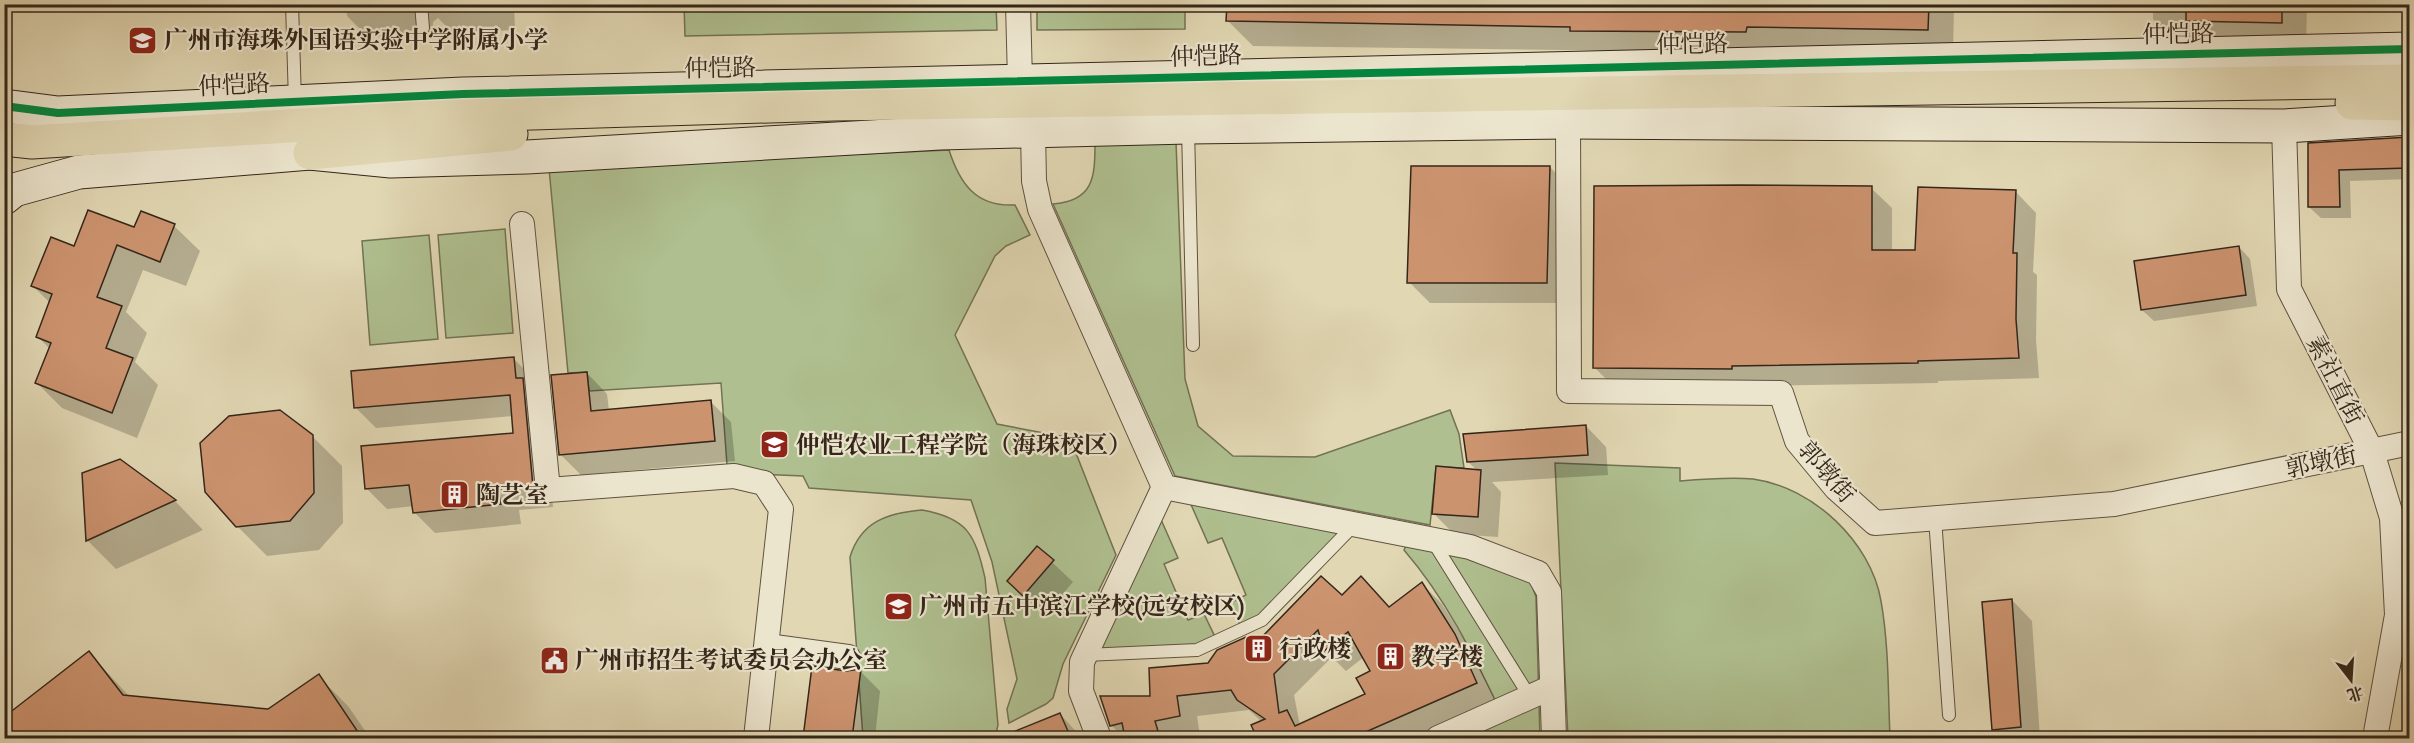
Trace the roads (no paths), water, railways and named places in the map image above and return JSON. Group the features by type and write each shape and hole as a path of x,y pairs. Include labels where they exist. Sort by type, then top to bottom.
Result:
{"highway":[{"path":"4,139 32,142 463,115 834,104 2409,81"},
{"path":"2033,87 2216,102 2409,104"},
{"path":"310,153 834,104"}],"main road":[{"name":"仲恺路","path":"4,106 58,113 463,94 2409,49"},
{"path":"9,194 80,172 310,153 391,161 527,156 830,138 1188,127 1568,122 2283,126 2409,118"}],"street":[{"path":"1018,4 1020,81"},
{"name":"郭墩街","path":"1568,122 1569,391 1781,393 1797,441 1836,488 1875,523 2114,504 2409,443"},
{"name":"素社直街","path":"2283,126 2289,289 2372,452 2392,518 2397,615 2376,738"},
{"path":"1033,131 1034,181 1040,209 1164,487 1085,655 1080,677 1081,691 1099,738"},
{"path":"522,224 548,490 734,476 764,483 781,509 756,738"},
{"path":"1164,487 1470,547 1531,568 1544,579 1549,592 1554,738"},
{"path":"767,646 848,657"},
{"path":"1438,738 1552,687"}],"lane":[{"path":"292,4 295,102"},
{"path":"421,4 423,28"},
{"path":"1188,127 1193,345"},
{"path":"1935,518 1949,715"},
{"path":"1085,655 1197,650 1262,620 1355,524"},
{"path":"1431,539 1530,697"}],"place":[{"name":"广州市海珠外国语实验中学附属小学","path":"143,40"},
{"name":"仲恺农业工程学院（海珠校区）","path":"775,445"},
{"name":"陶艺室","path":"455,495"},
{"name":"广州市五中滨江学校(远安校区)","path":"898,606"},
{"name":"行政楼","path":"1258,649"},
{"name":"教学楼","path":"1390,657"},
{"name":"广州市招生考试委员会办公室","path":"554,660"}]}
